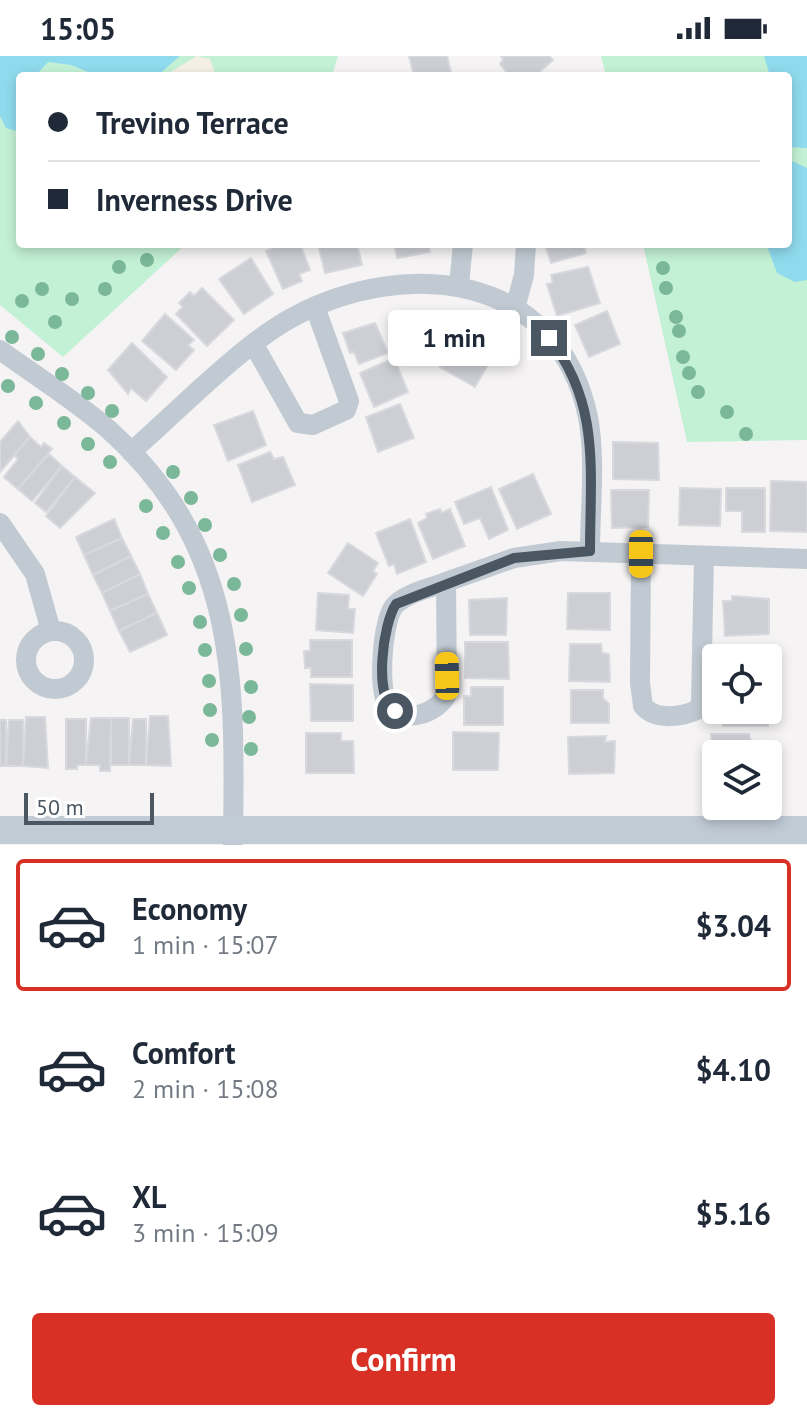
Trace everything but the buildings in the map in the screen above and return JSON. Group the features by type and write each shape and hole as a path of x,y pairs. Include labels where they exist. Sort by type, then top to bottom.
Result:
{"main road":[{"path":"0,830 233,838 807,830"}],"street":[{"path":"459,285 463,248"},
{"path":"515,308 524,275 526,248"},
{"path":"131,452 254,345 292,318 365,291 412,283 459,285 515,308 549,338 564,357 587,415 590,551"},
{"path":"254,345 298,423 313,425 346,410 349,401 315,307"},
{"path":"0,350 107,429 131,452 183,517 216,593 229,655 233,838"},
{"path":"0,523 35,574 51,631"},
{"path":"446,582 447,694 442,704 432,712 413,714 395,711 384,698 383,656 389,614 396,604 446,582 514,558 590,551 807,559"},
{"path":"641,554 643,706 656,715 668,716 688,714 699,709 701,701 704,557"}],"green space":[{"path":"0,56 338,56 333,72 16,72 16,248 182,248 63,357 0,305"},
{"path":"601,56 807,56 807,440 687,442 644,248 792,248 792,72 605,72"}],"sand":[{"path":"197,56 210,59 215,72 171,72"}],"water":[{"path":"0,56 180,56 162,72 88,72 71,65 48,62 39,72 16,72 16,131 6,128 0,116"},
{"path":"764,56 807,56 807,148 792,147 792,72 769,72"},
{"path":"792,161 807,168 807,280 795,282 777,273 768,248 792,248"}],"route":[{"path":"395,711 384,698 383,656 386,623 396,604 514,558 539,553 590,551 590,433 587,415 577,383 564,357 549,338"}]}
